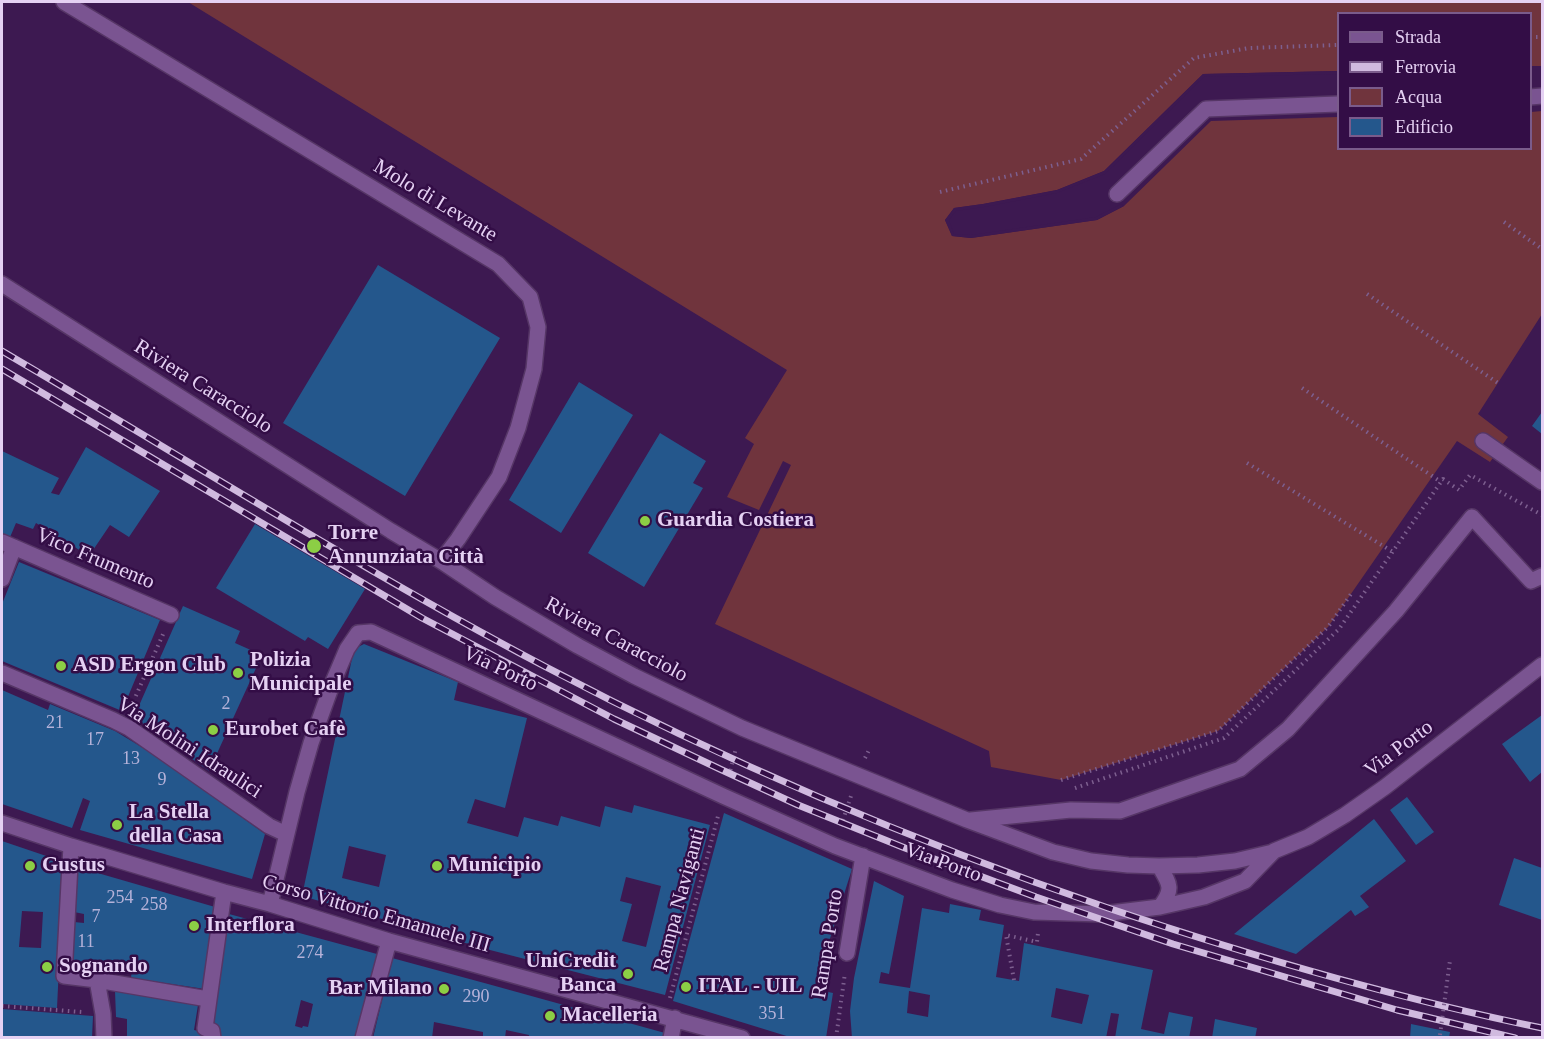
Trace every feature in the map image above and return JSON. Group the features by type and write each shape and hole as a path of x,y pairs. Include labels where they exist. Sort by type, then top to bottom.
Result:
{"street":[{"name":"Molo di Levante","path":"64,2 498,264 530,297 538,327 534,369 518,428 498,477 441,561"},
{"path":"1117,194 1206,109 1337,104"},
{"name":"Riviera Caracciolo","path":"2,284 495,597 634,676 741,728 967,820 1053,852 1091,861 1128,865 1198,865 1235,861 1274,852"},
{"path":"1484,441 1542,482"},
{"path":"967,820 1071,810 1120,811 1240,769 1288,729 1396,611 1472,517 1531,581 1542,576"},
{"path":"2,579 8,544"},
{"name":"Vico Frumento","path":"8,544 171,615"},
{"name":"Via Porto","path":"286,834 311,743 346,649 358,633 371,632 835,846 952,890 1000,905 1034,912 1102,914 1160,907 1204,897 1245,881 1274,852 1308,837 1377,793 1513,690 1542,665"},
{"name":"Via Molini Idraulici","path":"2,673 129,728 269,826 286,834"},
{"name":"Corso Vittorio Emanuele III","path":"2,823 71,846 389,941 742,1038"},
{"path":"270,904 286,834"},
{"path":"71,846 64,976 208,999"},
{"name":"Rampa Porto","path":"847,953 863,856"},
{"path":"1159,866 1169,882 1168,896 1160,907"},
{"path":"213,1038 212,1031 205,1028 224,892"},
{"path":"363,1038 389,941"},
{"path":"97,980 103,1014 104,1038"},
{"path":"671,1038 675,1018"}],"path":[{"path":"940,192 1081,159 1194,58 1249,48 1337,45"},
{"path":"1504,222 1542,249"},
{"path":"1367,294 1498,383"},
{"path":"1302,388 1441,482"},
{"path":"1247,463 1393,552"},
{"path":"1065,791 1224,738 1339,630 1443,479 1459,490 1470,475 1542,515"},
{"path":"1062,780 1218,731 1328,627 1351,594"},
{"path":"131,708 171,615"},
{"path":"727,782 738,741"},
{"path":"840,829 852,792"},
{"name":"Rampa Naviganti","path":"669,1001 721,807"},
{"path":"1014,981 1006,935 1037,942 1038,933 1029,931"},
{"name":"Rampa Porto","path":"836,1038 847,953"},
{"path":"1440,1035 1450,960"},
{"path":"2,1006 103,1014"}],"water":[{"path":"188,2 1542,2 1542,66 1532,66 1532,12 1337,12 1337,71 1203,74 1104,171 1057,190 954,208 945,220 952,236 971,238 1097,220 1124,206 1211,121 1337,117 1337,150 1532,150 1532,112 1542,111 1542,314 1478,414 1508,437 1490,462 1457,441 1328,627 1218,731 1061,780 991,767 989,751 715,624 791,465 783,461 759,510 727,497 754,444 745,438 787,370"}],"pier":[{"path":"1337,71 1337,74 1204,77 1105,174 1057,193 956,211 949,220 954,234 971,235 1096,217 1121,204 1124,206 1097,220 971,238 952,236 945,220 954,208 1057,190 1104,171 1203,74"}],"building":[{"path":"378,265 500,338 405,496 283,423"},
{"path":"579,382 633,415 561,533 509,500"},
{"path":"1542,412 1542,434 1532,426"},
{"name":"Guardia Costiera","path":"660,433 706,461 693,483 703,488 644,587 588,553"},
{"path":"86,447 160,491 129,537 110,525 89,556 36,523 33,529 16,523 8,542 2,539 2,451 59,478 51,493 59,495"},
{"name":"Torre Annunziata Città","path":"255,524 365,589 328,649 308,637 305,641 216,588"},
{"path":"19,562 160,620 122,711 2,661 2,604"},
{"path":"183,606 240,631 235,643 262,655 209,771 134,717"},
{"path":"364,644 458,682 454,700 527,718 505,808 475,799 467,823 518,837 524,817 558,826 561,816 600,827 605,806 632,813 634,805 710,825 665,995 490,950 302,896 354,649","holes":["349,846 386,855 379,887 342,878","626,877 661,886 646,947 622,941 632,904 620,901"]},
{"path":"2,690 48,710 50,704 115,731 158,757 265,834 252,879 80,830 90,801 83,798 72,828 2,804"},
{"path":"1542,715 1542,772 1530,782 1502,744"},
{"path":"1407,797 1434,832 1416,845 1390,810"},
{"path":"724,813 852,869 814,989 833,993 826,1038 793,1038 673,1001"},
{"path":"1374,819 1406,861 1360,896 1369,907 1355,916 1351,910 1296,954 1234,934"},
{"path":"2,841 64,862 57,1008 2,1004","holes":["22,911 43,912 41,948 19,947"]},
{"path":"1514,858 1542,868 1542,920 1499,905"},
{"path":"77,867 215,907 205,989 131,978 132,968 109,965 108,971 72,967 74,922 84,923 84,914 74,912"},
{"path":"874,881 904,896 889,974 881,972 879,983 910,988 922,908 949,913 950,904 981,910 979,920 1004,925 996,977 1019,981 1024,943 1153,970 1141,1029 1164,1034 1169,1012 1193,1017 1189,1038 1115,1038 1119,1014 1111,1013 1106,1038 852,1038 850,1011 854,978","holes":["1056,988 1089,995 1082,1024 1051,1017","909,991 930,995 928,1017 907,1013"]},
{"path":"229,914 377,954 355,1038 216,1038 209,1027","holes":["301,1000 313,1004 308,1027 295,1026"]},
{"path":"392,958 665,1033 664,1038 529,1038 529,1035 506,1030 505,1038 483,1038 483,1032 434,1022 432,1038 373,1038"},
{"path":"115,991 198,1005 194,1030 210,1034 210,1038 127,1038 127,1019 116,1017"},
{"path":"2,1009 93,1016 92,1038 2,1038"},
{"path":"1215,1019 1257,1028 1255,1038 1212,1038"},
{"path":"1411,1024 1450,1032 1449,1038 1410,1038"}],"railway":[{"path":"2,351 340,552 477,630 614,702 752,768 964,856 1162,926 1378,990 1542,1028"},
{"path":"2,369 422,618 614,719 798,805 1036,897 1173,944 1397,1010 1515,1038"}],"place":[{"name":"Guardia Costiera","path":"645,521"},
{"name":"Torre Annunziata Città","path":"314,546"},
{"name":"ASD Ergon Club","path":"61,666"},
{"name":"Polizia Municipale","path":"238,673"},
{"name":"Eurobet Cafè","path":"213,730"},
{"name":"La Stella della Casa","path":"117,825"},
{"name":"Gustus","path":"30,866"},
{"name":"Municipio","path":"437,866"},
{"name":"Interflora","path":"194,926"},
{"name":"Sognando","path":"47,967"},
{"name":"UniCredit Banca","path":"628,974"},
{"name":"ITAL - UIL","path":"686,987"},
{"name":"Bar Milano","path":"444,989"},
{"name":"Macelleria","path":"550,1016"}]}
